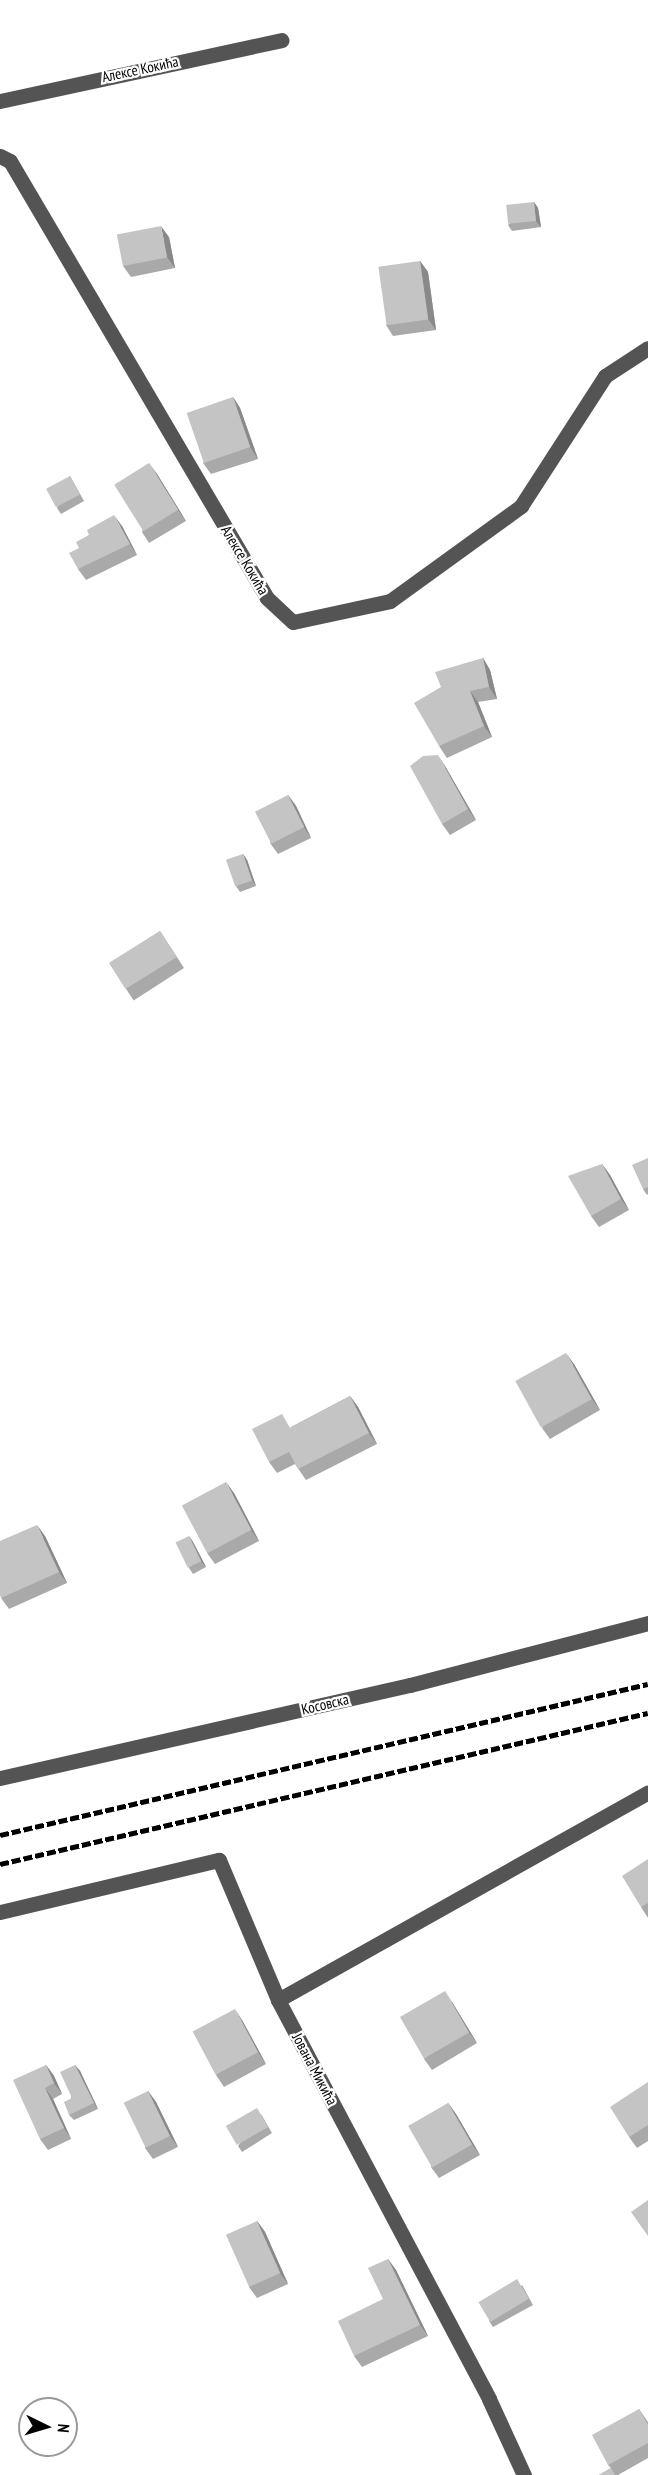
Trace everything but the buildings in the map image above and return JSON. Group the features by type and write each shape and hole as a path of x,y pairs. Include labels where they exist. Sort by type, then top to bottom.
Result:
{"street":[{"name":"Алексе Кокића","path":"0,101 281,40"},
{"name":"Алексе Кокића","path":"0,156 10,161 267,598 293,622 390,601 521,506 605,376 648,348"},
{"name":"Косовска","path":"0,1778 410,1685 648,1623"},
{"path":"279,2000 648,1791"},
{"name":"Јована Микића","path":"0,1912 219,1860 279,2000 484,2388 524,2475"}],"railway":[{"path":"0,1835 648,1684"},
{"path":"0,1864 648,1713"}]}
